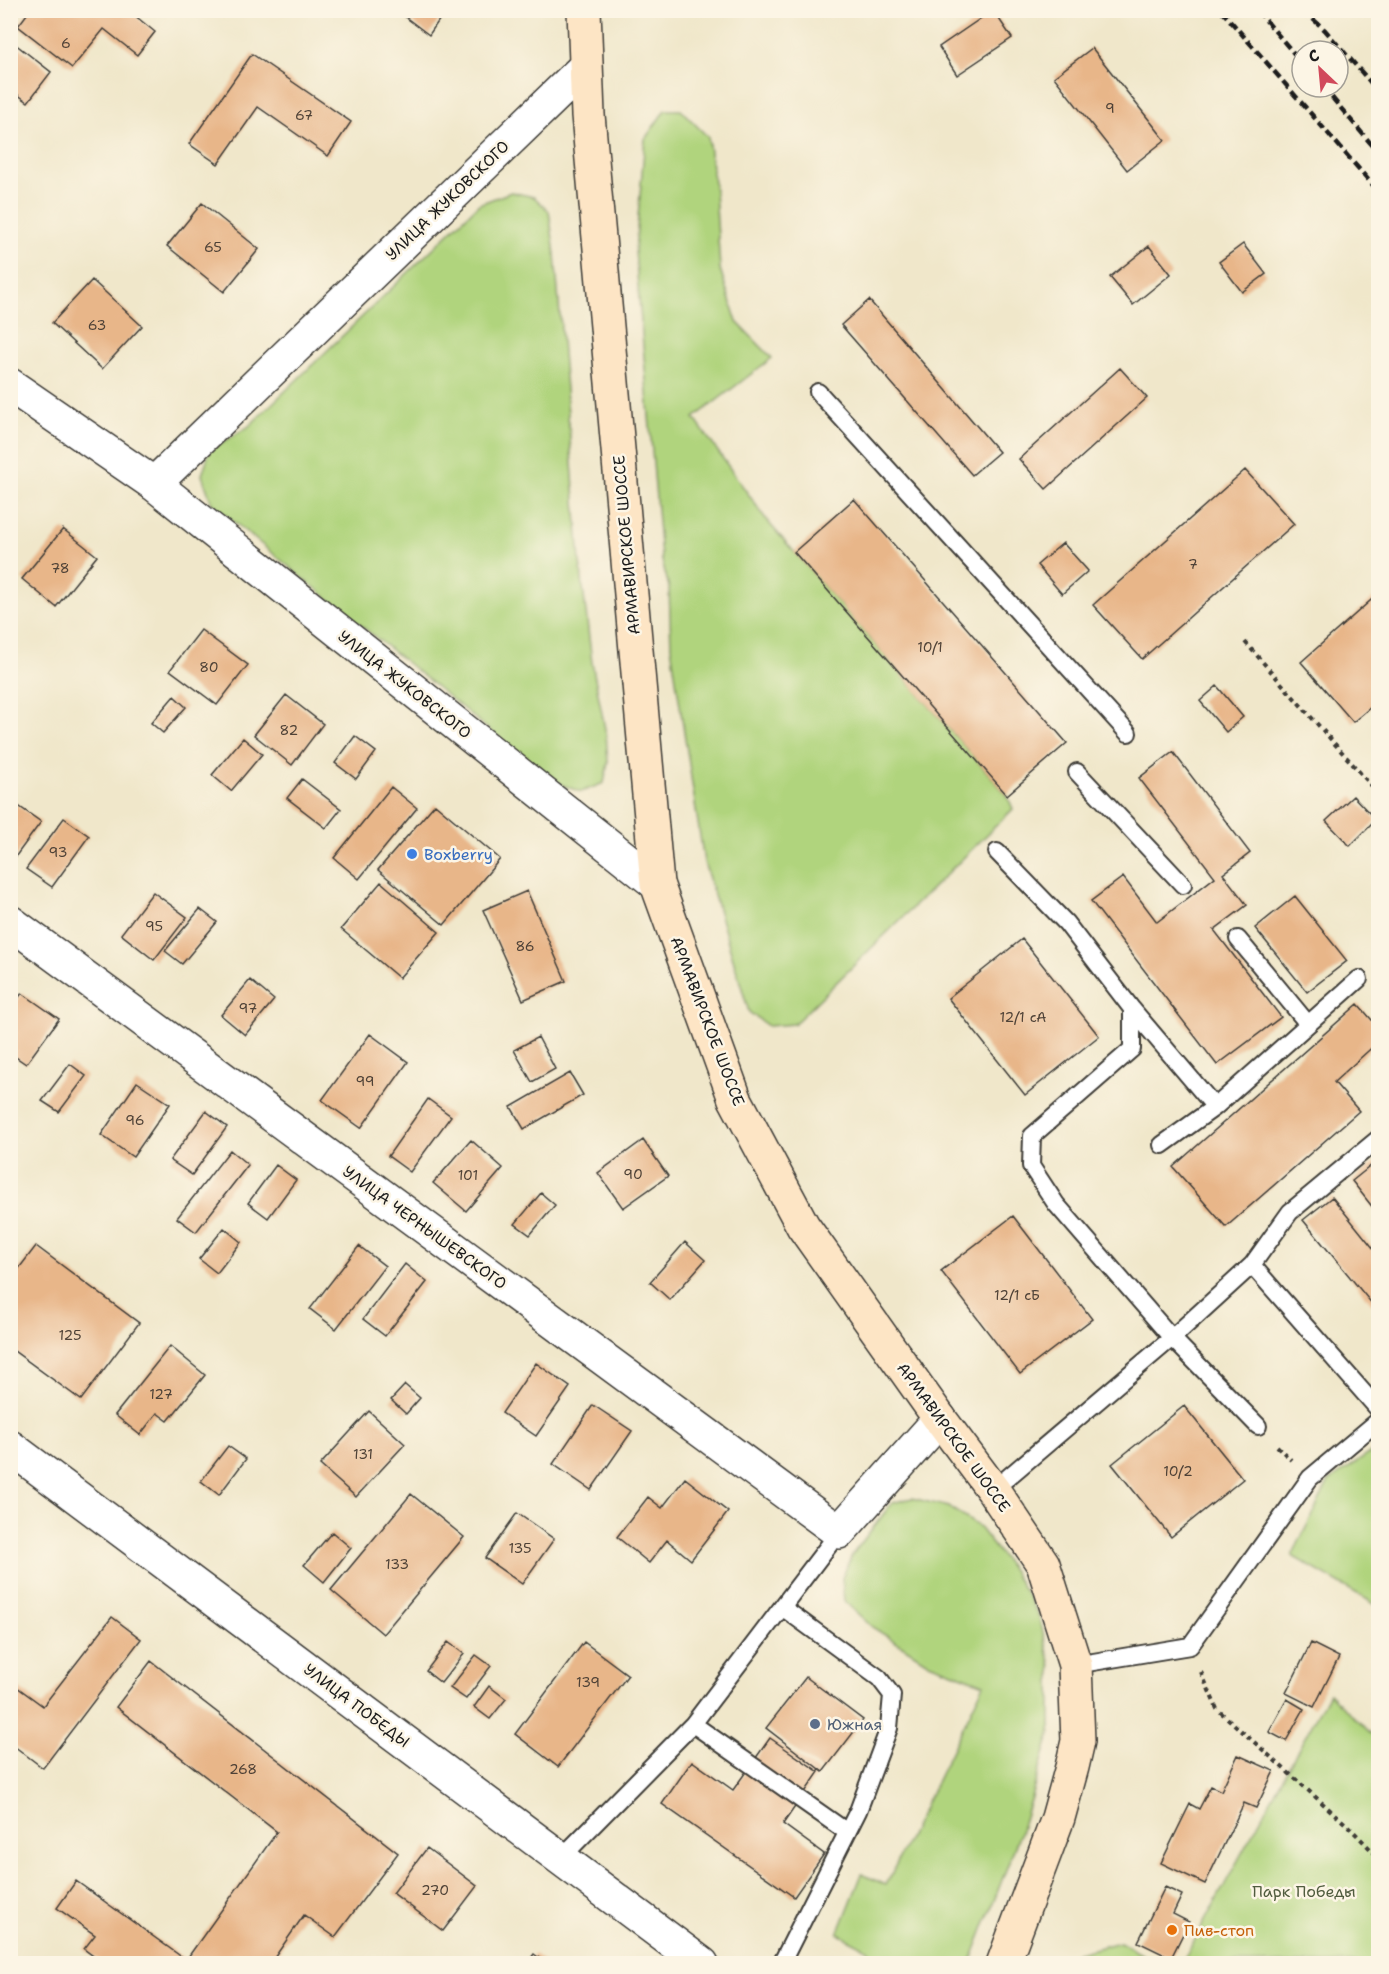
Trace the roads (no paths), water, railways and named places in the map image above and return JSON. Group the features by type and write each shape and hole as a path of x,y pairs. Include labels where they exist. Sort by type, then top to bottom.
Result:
{"main road":[{"name":"АРМАВИРСКОЕ ШОССЕ","path":"584,10 588,115 657,884 735,1099 803,1226 993,1490 1043,1564 1075,1665 1078,1741 1072,1767 1058,1818 1003,1964"}],"street":[{"name":"УЛИЦА ЖУКОВСКОГО","path":"154,484 585,67"},
{"name":"УЛИЦА ЖУКОВСКОГО","path":"10,385 154,484 657,884"},
{"name":"УЛИЦА ЧЕРНЫШЕВСКОГО","path":"10,921 839,1532"},
{"path":"839,1532 940,1419"},
{"name":"УЛИЦА ПОБЕДЫ","path":"10,1447 562,1857 702,1964"}],"lane":[{"path":"818,392 1128,733"},
{"path":"1077,772 1183,885"},
{"path":"997,852 1066,923 1132,1009 1215,1107"},
{"path":"1238,939 1308,1024"},
{"path":"1161,1145 1215,1107 1359,979"},
{"path":"1132,1009 1132,1049 1032,1136 1031,1166 1056,1204 1172,1338 1258,1426"},
{"path":"993,1490 1172,1338 1252,1265 1290,1212 1378,1139"},
{"path":"1252,1265 1378,1409"},
{"path":"1075,1665 1190,1646 1310,1478 1378,1421"},
{"path":"562,1857 693,1724 839,1532"},
{"path":"781,1964 858,1811 889,1728 892,1695 879,1678 782,1607"},
{"path":"693,1724 847,1832"}],"railway":[{"path":"1221,10 1378,191"},
{"path":"1257,10 1290,49"},
{"path":"1303,10 1325,30 1378,91"},
{"path":"1333,99 1378,152"}],"place":[{"name":"Boxberry","path":"412,854"},
{"name":"Южная","path":"815,1724"},
{"name":"Пив-стоп","path":"1172,1930"}],"park label":[{"name":"Парк Победы","path":"1304,1891"}]}
